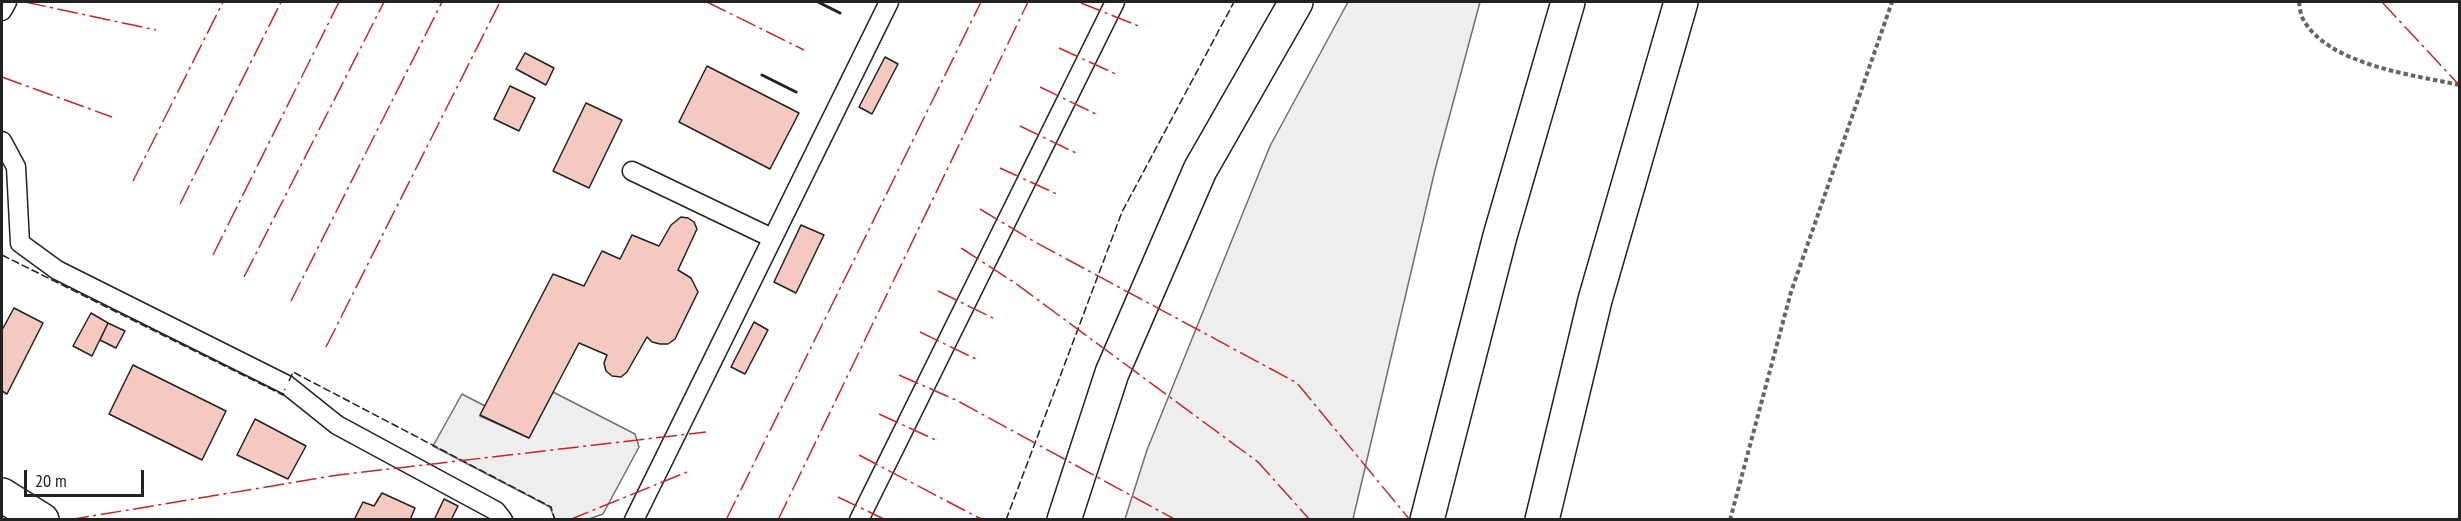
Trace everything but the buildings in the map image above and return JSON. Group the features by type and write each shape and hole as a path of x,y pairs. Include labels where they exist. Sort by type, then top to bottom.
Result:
{"main road":[{"path":"1064,519 1112,374 1200,170 1296,2"},
{"path":"1426,519 1500,236 1568,2"},
{"path":"1542,519 1594,300 1681,2"},
{"path":"2,495 42,519"}],"lane":[{"path":"2,11 7,2"},
{"path":"634,519 889,2"},
{"path":"859,519 1115,2"},
{"path":"2,141 16,167 20,243 57,270 287,385 337,425 496,511 503,519"},
{"path":"632,171 772,238"}],"path":[{"path":"1730,519 1791,292 1893,2"},
{"path":"2299,2 2302,18 2318,39 2362,63 2460,85"}],"shaded area":[{"path":"1348,2 1480,2 1435,170 1353,519 1125,519 1147,450 1270,146"},
{"path":"553,392 635,434 639,447 603,514 589,519 555,520 550,507 433,446 462,394 485,406 480,416 529,438"}],"fence":[{"path":"1006,520 1122,212 1234,2"},
{"path":"2,255 283,395 285,389"},
{"path":"289,381 293,372 551,507 555,520"}],"wall":[{"path":"818,2 840,13"},
{"path":"762,75 796,92"}],"power":[{"path":"25,2 156,30"},
{"path":"133,181 223,2"},
{"path":"180,204 281,2"},
{"path":"213,255 339,2"},
{"path":"244,277 384,2"},
{"path":"291,301 442,2"},
{"path":"326,347 500,2"},
{"path":"707,2 804,50"},
{"path":"726,520 981,2"},
{"path":"778,520 1028,2"},
{"path":"2382,2 2460,86"},
{"path":"1081,3 1141,27"},
{"path":"1059,48 1118,75"},
{"path":"2,77 112,117"},
{"path":"1040,87 1098,115"},
{"path":"1020,126 1078,154"},
{"path":"1000,168 1059,195"},
{"path":"980,209 1035,242 1297,383 1410,520"},
{"path":"961,248 1015,283 1258,462 1310,520"},
{"path":"938,291 997,320"},
{"path":"920,332 978,360"},
{"path":"899,375 958,401 1176,520"},
{"path":"879,414 938,441"},
{"path":"68,520 338,475 706,432"},
{"path":"859,455 983,520"},
{"path":"569,520 687,472"},
{"path":"838,497 886,520"}]}
